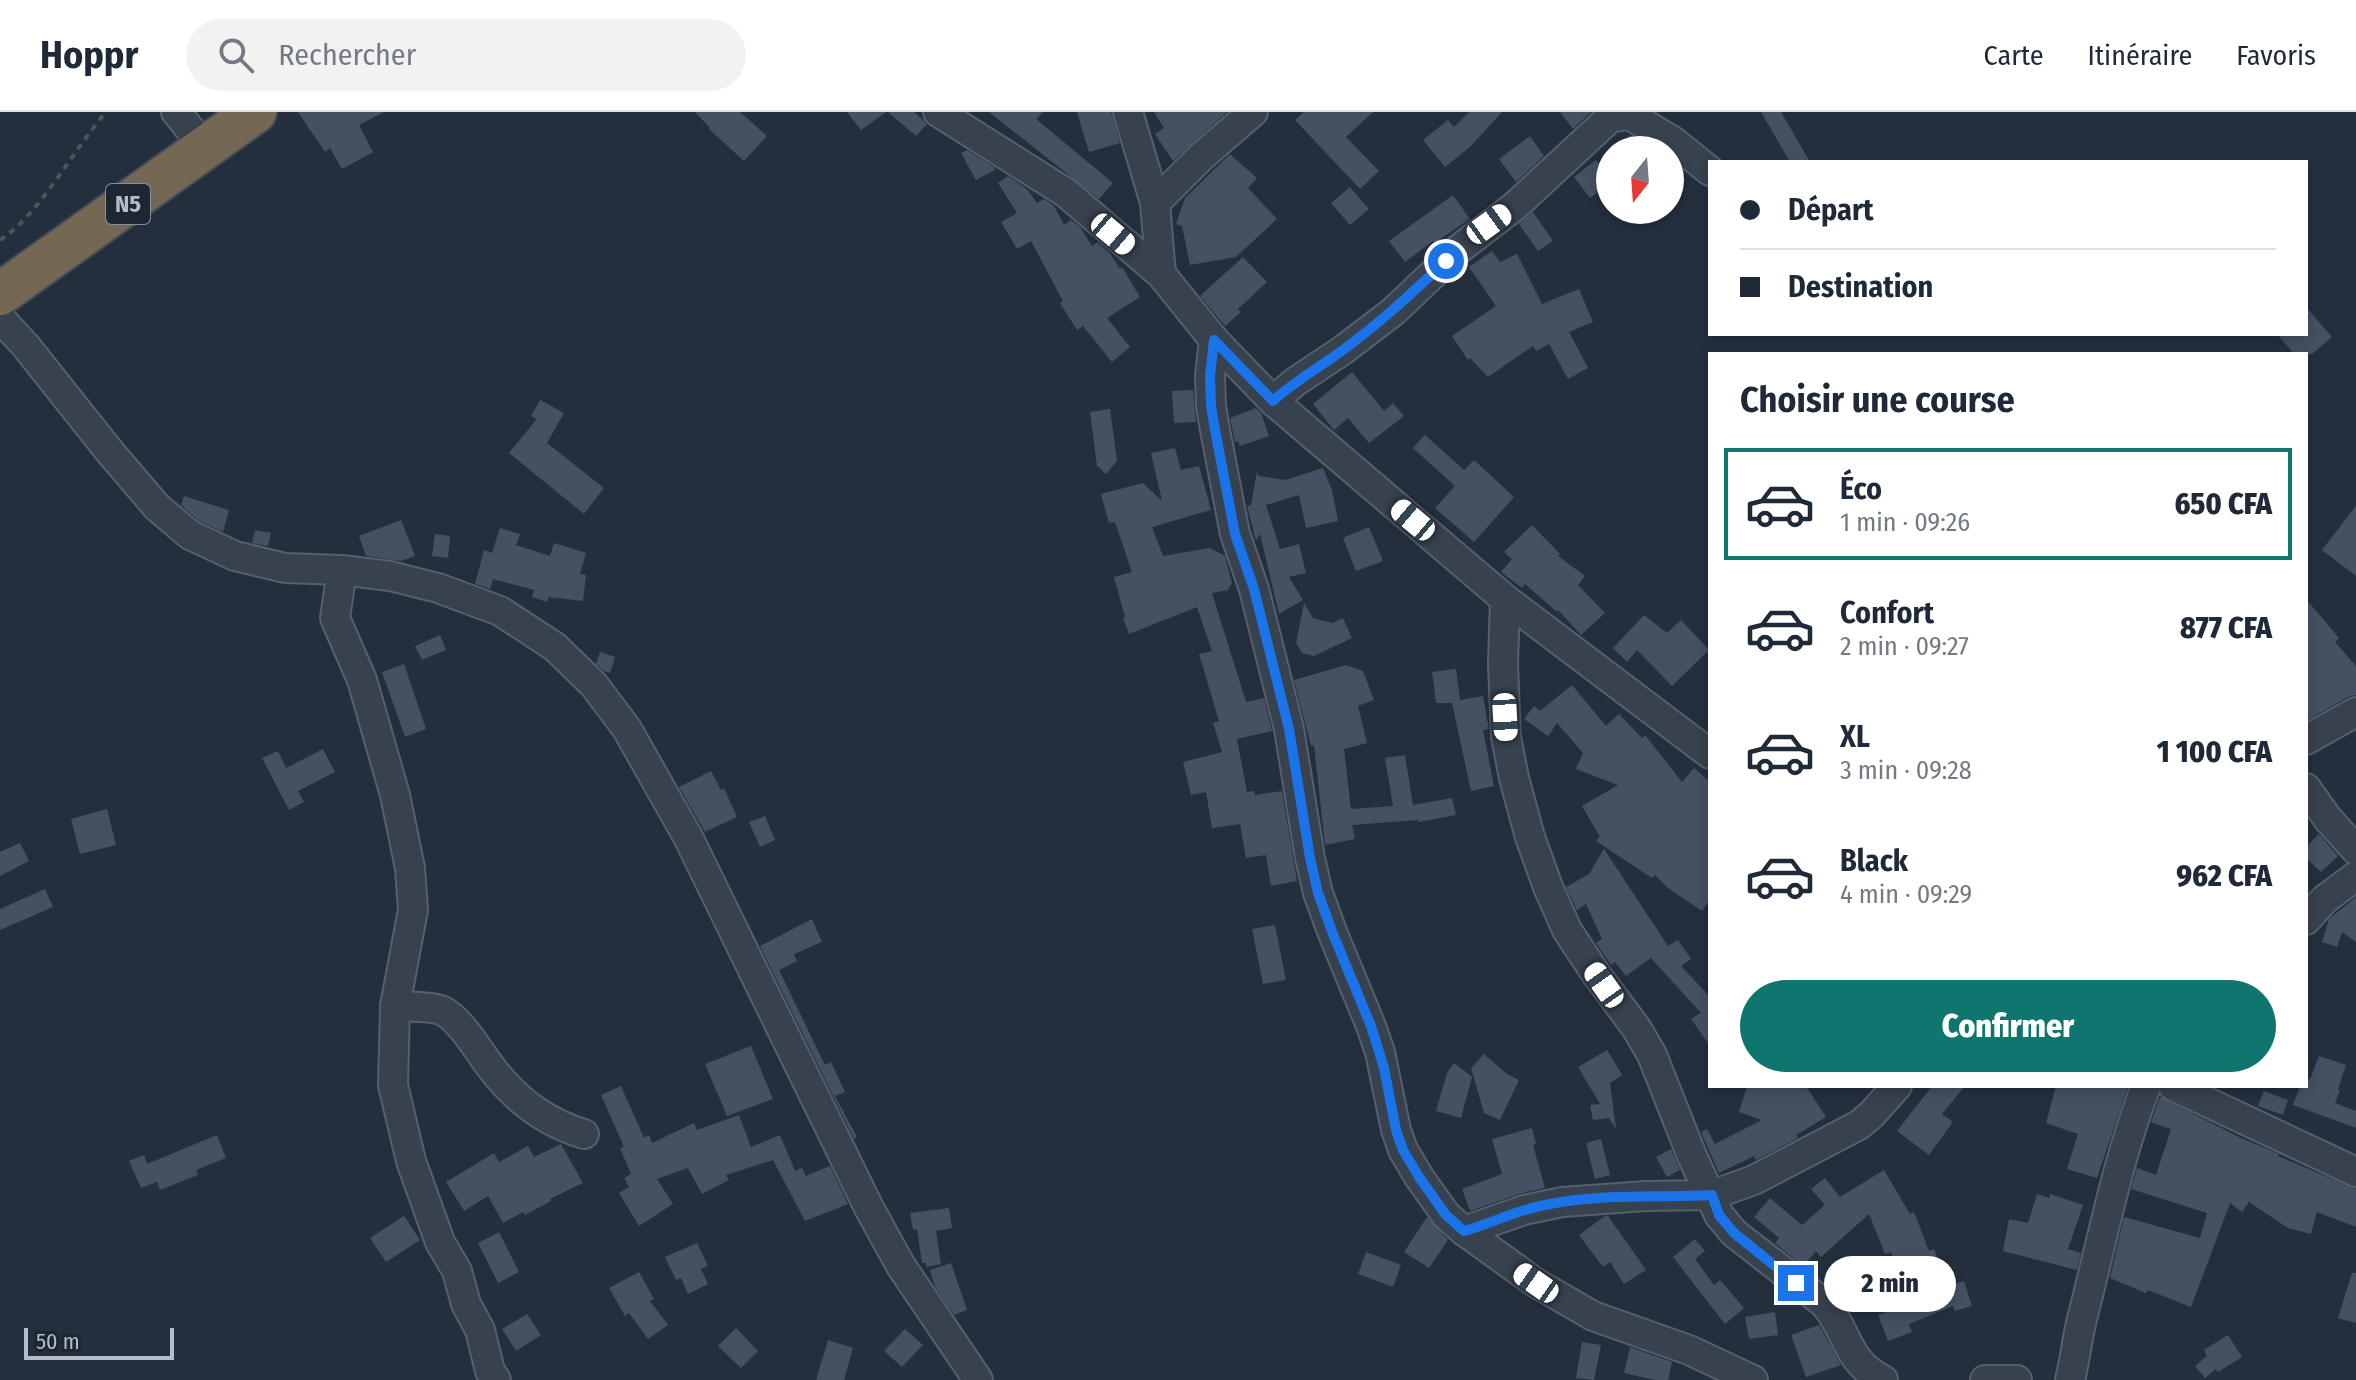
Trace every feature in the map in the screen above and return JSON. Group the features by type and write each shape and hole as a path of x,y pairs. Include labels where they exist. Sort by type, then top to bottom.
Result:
{"highway":[{"name":"N5","path":"0,294 255,112"}],"street":[{"path":"176,112 206,149"},
{"path":"938,112 1066,193 1161,274 1214,340 1273,401 1505,599 1708,752"},
{"path":"1128,112 1155,203 1161,274"},
{"path":"1155,203 1201,157 1253,112"},
{"path":"1273,401 1394,311 1459,249 1515,206 1611,117 1630,115 1674,142 1708,169"},
{"path":"0,318 157,507 190,535 235,556 285,568 390,576 438,588 500,611 555,647 594,685 627,729 688,837 869,1208 901,1266 978,1380"},
{"path":"1214,340 1210,376 1215,430 1235,534 1254,589 1289,729 1318,893 1380,1052 1403,1150 1446,1215 1536,1283 1593,1316 1689,1350 1753,1380"},
{"path":"342,570 335,618 362,680 395,795 410,868 413,910 395,1006 393,1085 411,1161 440,1242 457,1271 466,1304 480,1330 490,1371 496,1380"},
{"path":"1505,599 1506,737 1514,778 1538,859 1567,930 1652,1055 1719,1215 1734,1233 1825,1304 1836,1317 1854,1357 1865,1369 1883,1380"},
{"path":"2308,739 2356,712"},
{"path":"2308,791 2356,850"},
{"path":"2308,918 2325,899 2356,876"},
{"path":"395,1006 443,1010 525,1103 558,1126 584,1134"},
{"path":"1464,1231 1524,1210 1562,1202 1712,1195 1754,1180 1859,1125 1895,1088"},
{"path":"2070,1380 2115,1187 2145,1088"},
{"path":"2202,1092 2356,1172"},
{"path":"1985,1380 2017,1380"}],"path":[{"path":"0,240 33,208 106,112"}],"building":[{"path":"298,112 384,112 359,125 373,152 342,169 330,148 325,152"},
{"path":"695,112 740,112 767,136 744,161"},
{"path":"847,112 886,112 861,130"},
{"path":"888,112 914,112 927,124 916,136"},
{"path":"989,112 1043,112 1036,119 1113,183 1099,199"},
{"path":"1077,112 1111,112 1120,143 1089,152"},
{"path":"1154,112 1227,112 1173,161 1155,134 1164,128"},
{"path":"1304,112 1373,112 1346,137 1379,171 1360,189 1295,120"},
{"path":"1469,112 1502,112 1470,147 1445,167 1423,140 1448,120 1454,127"},
{"path":"1560,112 1591,112 1573,129"},
{"path":"1761,112 1781,112 1809,160 1789,160"},
{"path":"1530,136 1544,156 1516,182 1499,159"},
{"path":"967,150 995,170 976,180 961,153"},
{"path":"1230,154 1257,178 1248,188 1277,219 1236,257 1190,265 1182,226 1176,224 1185,198"},
{"path":"1596,160 1596,194 1590,198 1574,177"},
{"path":"1008,176 1027,189 1037,203 1044,199 1054,206 1064,225 1071,220 1080,227 1092,246 1098,242 1110,253 1140,297 1107,318 1130,347 1112,362 1083,326 1077,330 1060,303 1063,301 1031,241 1017,249 1001,222 1017,213 998,183"},
{"path":"1350,187 1369,209 1350,225 1331,203"},
{"path":"1453,195 1470,219 1405,262 1389,241"},
{"path":"1533,212 1553,241 1538,251 1519,224"},
{"path":"1492,251 1500,262 1517,254 1542,304 1579,289 1593,322 1569,332 1588,368 1568,379 1549,344 1536,351 1533,346 1488,377 1470,358 1468,360 1452,336 1496,306 1469,267"},
{"path":"1243,257 1267,282 1225,326 1200,296"},
{"path":"2308,309 2332,337 2312,354 2292,352 2279,336 2308,336"},
{"path":"1352,372 1384,411 1393,403 1404,416 1369,443 1348,418 1334,430 1313,404"},
{"path":"1193,390 1196,422 1174,423 1172,391"},
{"path":"540,400 564,413 547,443 604,488 584,514 509,453 537,419 531,416"},
{"path":"1256,408 1261,413 1269,436 1240,446 1238,441 1235,442 1230,418"},
{"path":"1110,409 1117,461 1106,474 1097,466 1090,412"},
{"path":"1425,435 1464,470 1474,460 1514,497 1474,542 1435,508 1455,486 1413,448"},
{"path":"1175,448 1181,470 1199,466 1211,510 1152,527 1163,556 1210,548 1225,556 1232,583 1228,590 1212,593 1246,702 1264,698 1272,731 1237,739 1247,792 1254,791 1255,795 1282,791 1297,881 1271,886 1266,855 1246,858 1240,824 1212,828 1206,792 1191,795 1183,762 1222,752 1213,723 1219,721 1199,654 1212,651 1197,607 1129,634 1123,618 1114,577 1132,572 1115,522 1109,523 1101,494 1143,483 1162,501 1151,453"},
{"path":"1323,468 1332,490 1338,521 1306,528 1299,495 1266,505 1280,549 1299,544 1306,573 1289,577 1303,600 1279,614 1260,534 1256,541 1247,506 1251,505 1257,471 1258,476 1285,480"},
{"path":"184,496 229,510 223,532 199,521 181,505"},
{"path":"2356,506 2356,576 2322,550"},
{"path":"401,520 415,556 401,561 366,556 359,536"},
{"path":"1532,525 1560,554 1558,556 1585,576 1578,585 1605,613 1581,635 1558,610 1525,584 1522,588 1501,572 1512,559 1504,552"},
{"path":"1369,527 1383,561 1356,571 1343,538"},
{"path":"500,528 520,534 516,545 550,556 554,543 586,553 580,574 586,575 583,601 549,597 547,602 532,597 534,590 493,579 490,589 475,584 484,550 492,553"},
{"path":"255,530 271,533 268,546 252,543"},
{"path":"435,534 450,536 448,558 432,556"},
{"path":"2308,601 2339,638 2335,642 2356,666 2356,695 2308,720"},
{"path":"1304,603 1313,618 1332,623 1343,618 1352,638 1314,656 1302,653 1296,643"},
{"path":"1644,615 1667,633 1681,620 1708,651 1672,686 1637,650 1627,662 1613,648"},
{"path":"440,635 446,650 422,660 415,646"},
{"path":"600,652 615,657 610,673 596,664"},
{"path":"404,664 426,729 405,737 382,672"},
{"path":"1346,665 1363,671 1374,700 1358,706 1367,743 1344,749 1351,809 1393,806 1385,758 1405,755 1413,805 1452,798 1456,815 1419,822 1352,825 1355,839 1325,845 1314,745 1311,746 1294,680"},
{"path":"1456,669 1460,700 1483,696 1489,729 1483,730 1494,786 1471,791 1452,703 1436,703 1432,672"},
{"path":"1572,685 1606,726 1619,714 1642,738 1645,735 1682,782 1694,768 1708,780 1708,902 1702,911 1668,888 1655,875 1652,878 1596,841 1600,837 1582,806 1618,785 1576,769 1583,753 1557,723 1548,736 1524,719 1534,706 1540,711"},
{"path":"323,749 335,772 298,791 304,802 289,810 262,758 278,751 286,768"},
{"path":"711,771 721,790 724,788 737,817 705,832 679,787"},
{"path":"107,809 116,845 80,854 71,819"},
{"path":"765,816 775,840 760,847 749,822"},
{"path":"2319,834 2338,856 2321,872 2308,860 2308,845"},
{"path":"20,843 29,861 0,876 0,852"},
{"path":"1604,849 1668,946 1678,940 1691,959 1681,966 1708,995 1708,1043 1691,1019 1701,1013 1651,958 1626,976 1615,962 1611,965 1596,943 1602,939 1586,904 1577,910 1566,887 1589,874"},
{"path":"45,889 53,907 0,930 0,909"},
{"path":"2356,897 2356,942 2342,932 2337,947 2322,942 2329,919"},
{"path":"812,919 822,942 794,954 797,961 779,970 825,1065 831,1062 845,1092 835,1096 857,1137 854,1139 760,946"},
{"path":"1275,925 1286,980 1263,984 1252,929"},
{"path":"751,1046 773,1099 727,1116 705,1064"},
{"path":"1607,1050 1622,1075 1610,1083 1616,1129 1609,1118 1593,1120 1590,1105 1600,1104 1578,1067"},
{"path":"1484,1054 1519,1080 1500,1120 1484,1113 1471,1068"},
{"path":"2319,1056 2346,1065 2335,1103 2356,1111 2356,1128 2293,1105 2299,1088 2308,1088"},
{"path":"1454,1063 1472,1077 1461,1118 1436,1111 1447,1073"},
{"path":"621,1086 644,1138 649,1135 652,1143 694,1123 697,1130 739,1115 751,1147 780,1135 795,1171 802,1168 806,1176 830,1166 848,1204 805,1221 773,1160 726,1175 729,1180 702,1194 688,1168 657,1179 673,1204 639,1226 619,1193 629,1187 624,1178 631,1174 620,1148 624,1147 601,1095"},
{"path":"1746,1088 1807,1088 1826,1117 1796,1135 1798,1138 1756,1160 1754,1156 1719,1173 1701,1132 1707,1129 1715,1144 1762,1120 1739,1112"},
{"path":"1930,1088 1963,1088 1942,1114 1953,1122 1929,1155 1897,1131"},
{"path":"2055,1088 2127,1088 2097,1178 2067,1169 2078,1134 2046,1123"},
{"path":"2264,1091 2288,1100 2283,1115 2258,1106"},
{"path":"2160,1097 2278,1156 2356,1189 2356,1227 2317,1212 2311,1234 2288,1228 2249,1202 2242,1212 2230,1203 2191,1307 2110,1278 2124,1217 2200,1238 2207,1213 2131,1189 2137,1168 2156,1175 2171,1129 2151,1122"},
{"path":"1532,1128 1536,1144 1533,1145 1545,1188 1470,1211 1462,1189 1502,1174 1492,1139"},
{"path":"217,1135 226,1158 196,1170 198,1175 160,1190 157,1182 141,1188 129,1161 144,1155 147,1164"},
{"path":"1601,1139 1610,1175 1595,1179 1586,1143"},
{"path":"561,1144 583,1183 525,1215 523,1212 503,1223 488,1196 464,1211 446,1182 494,1153 499,1162 528,1146 534,1157"},
{"path":"1671,1149 1680,1170 1667,1177 1656,1157"},
{"path":"1884,1170 1910,1214 1914,1212 1929,1251 1934,1249 1949,1286 1964,1281 1972,1306 1955,1311 1953,1306 1909,1324 1912,1332 1888,1341 1878,1315 1912,1303 1891,1252 1885,1254 1869,1214 1821,1257 1816,1251 1803,1266 1775,1243 1779,1238 1754,1217 1770,1198 1802,1225 1825,1205 1811,1189 1825,1178 1840,1197"},
{"path":"2037,1194 2049,1198 2050,1194 2083,1205 2068,1249 2081,1253 2077,1270 2003,1251 2009,1219 2028,1223"},
{"path":"949,1208 952,1228 936,1231 941,1264 926,1267 926,1263 922,1263 917,1229 913,1230 910,1213"},
{"path":"404,1216 420,1240 386,1262 370,1238"},
{"path":"1605,1216 1646,1270 1624,1284 1610,1262 1603,1267 1579,1235"},
{"path":"1427,1217 1448,1240 1429,1268 1404,1252"},
{"path":"499,1232 519,1272 498,1283 478,1243"},
{"path":"1695,1239 1705,1251 1695,1259 1714,1285 1720,1280 1744,1308 1725,1324 1673,1257"},
{"path":"697,1243 708,1266 701,1269 708,1284 688,1294 681,1278 676,1280 665,1257"},
{"path":"1366,1252 1401,1265 1393,1287 1358,1274"},
{"path":"951,1263 967,1310 954,1315 935,1287 930,1270"},
{"path":"639,1272 654,1299 650,1301 668,1325 648,1339 629,1313 625,1316 609,1288"},
{"path":"2352,1273 2356,1273 2356,1323 2338,1318"},
{"path":"1775,1312 1778,1335 1749,1339 1745,1317"},
{"path":"527,1314 541,1335 516,1351 502,1329"},
{"path":"1819,1325 1841,1365 1806,1377 1791,1335"},
{"path":"736,1328 758,1351 741,1368 718,1346"},
{"path":"905,1329 923,1345 902,1367 884,1351"},
{"path":"2228,1335 2242,1357 2205,1378 2195,1366 2207,1356 2204,1350"},
{"path":"828,1340 853,1348 844,1380 816,1380"},
{"path":"1582,1342 1601,1345 1594,1380 1576,1378"},
{"path":"1630,1347 1672,1362 1668,1380 1624,1373"}],"route":[{"path":"1446,261 1394,311 1273,401 1214,340 1210,376 1211,406 1235,534 1254,589 1289,729 1318,893 1380,1052 1396,1130 1403,1150 1419,1177 1446,1215 1464,1231 1541,1205 1586,1199 1712,1195 1719,1215 1734,1233 1796,1283"}]}
